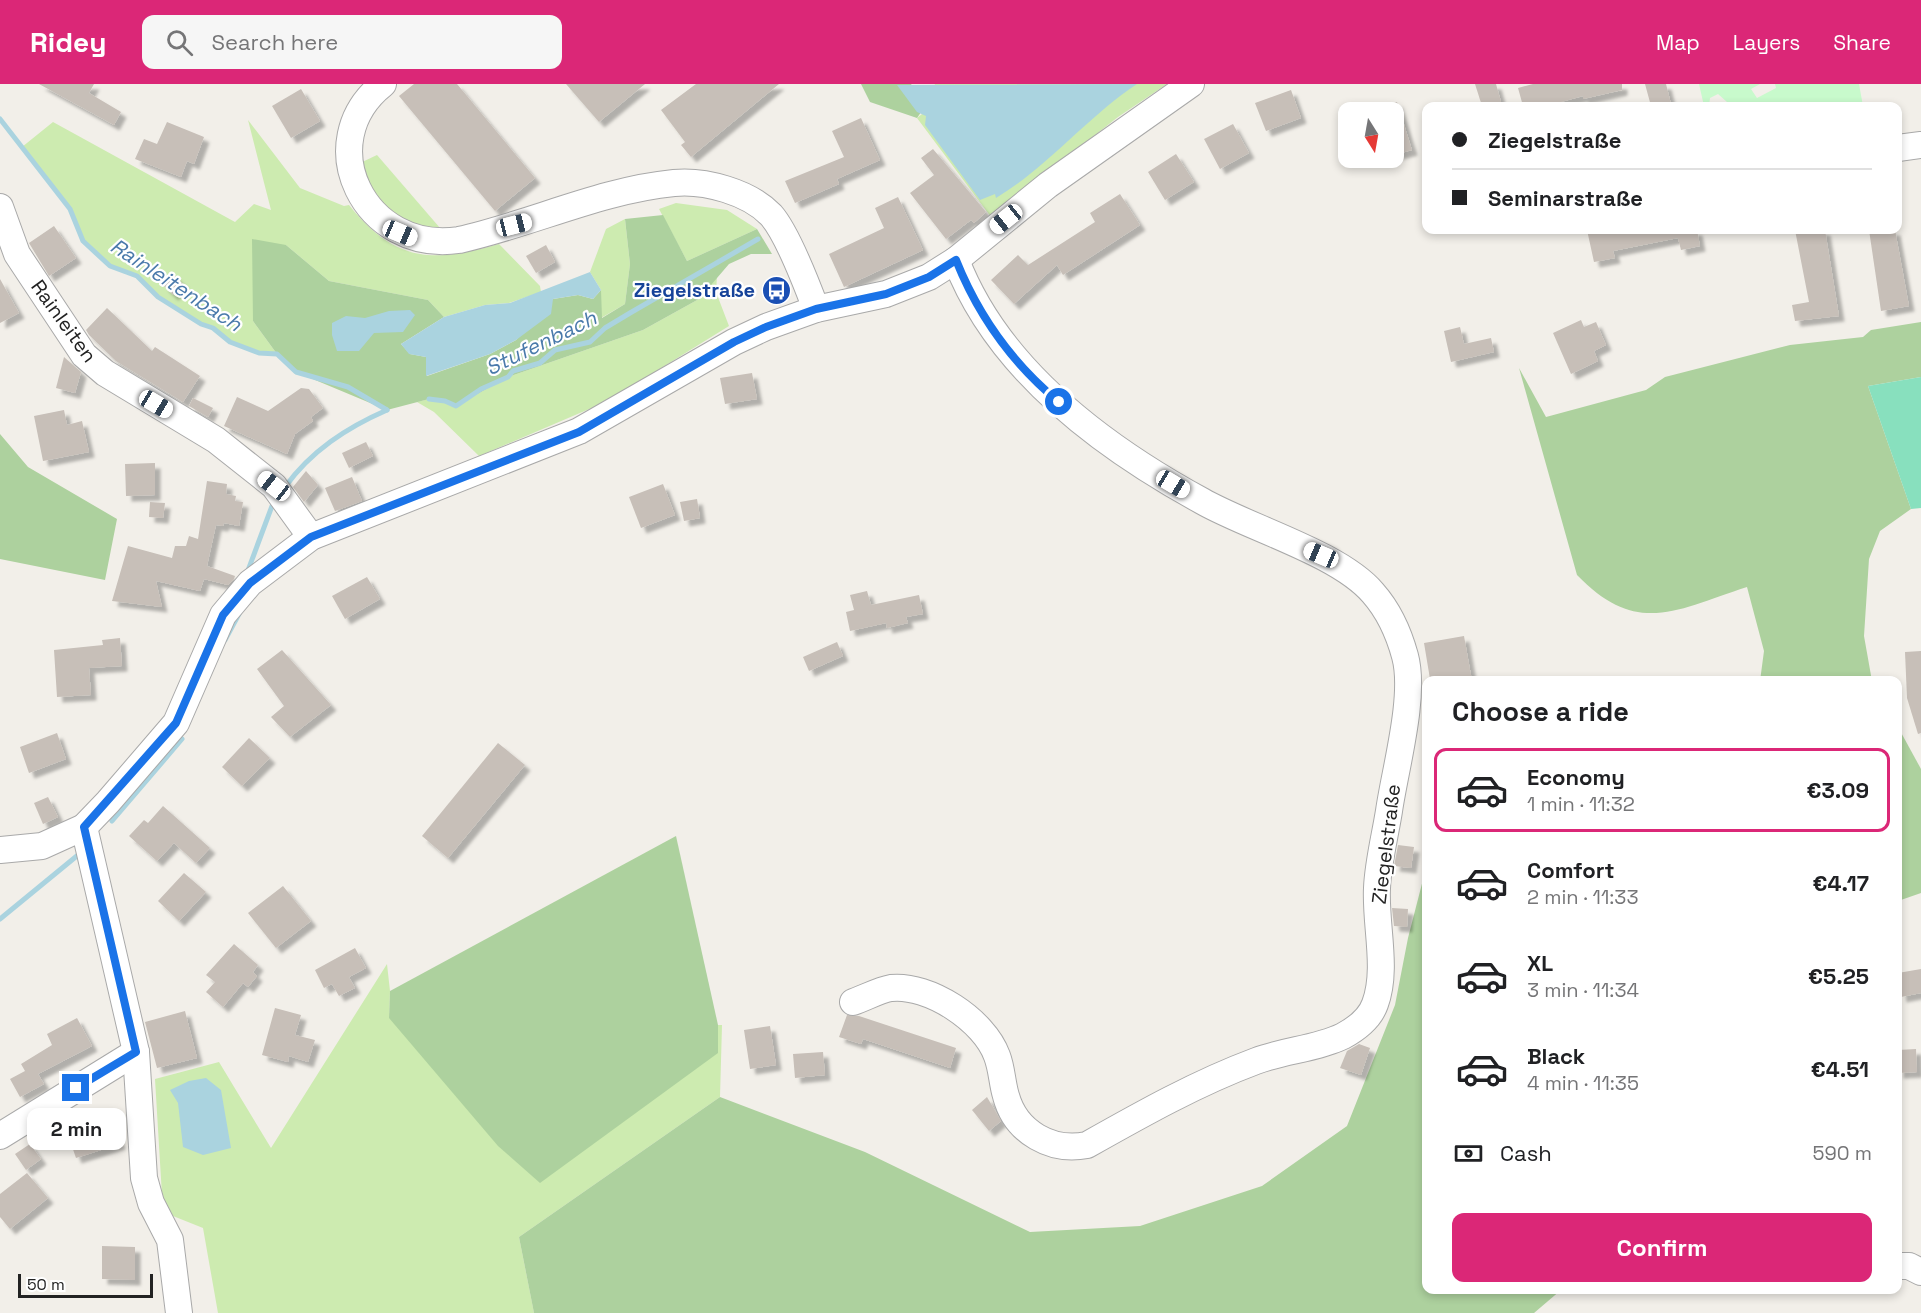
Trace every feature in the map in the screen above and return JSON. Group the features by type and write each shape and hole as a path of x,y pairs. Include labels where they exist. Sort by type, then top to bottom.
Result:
{"street":[{"path":"0,850 42,846 84,827 176,723 223,615 250,583 311,537 579,432 734,342 816,309 886,294 929,277 956,260 1048,185 1191,84"},
{"path":"379,85 366,102 353,128 351,168 361,194 372,213 400,233 432,242 452,241 640,189 676,182 705,184 745,197 773,218 816,309"},
{"path":"1902,147 1921,145"},
{"name":"Rainleiten","path":"0,207 8,253 84,355 105,373 216,441 274,486 311,537"},
{"name":"Ziegelstraße","path":"853,1002 890,988 917,988 942,1000 967,1017 987,1037 997,1055 1011,1110 1028,1130 1042,1142 1075,1148 1087,1145 1165,1102 1260,1059 1325,1044 1347,1034 1364,1022 1374,1007 1378,991 1377,885 1407,693 1406,659 1391,619 1372,591 1321,555 1219,510 1168,481 1050,395 1011,353 985,318 967,288 956,260"},
{"path":"84,827 136,1052 144,1178 151,1203 170,1240 179,1313"},
{"path":"0,1136 136,1052"},
{"path":"1902,1266 1909,1266 1921,1272"}],"green space":[{"path":"861,84 911,84 926,105 917,118 870,102"},
{"path":"935,84 1167,84 1118,117 991,217 917,118 922,114"},
{"path":"1699,84 1760,84 1751,89 1757,98 1776,88 1775,84 1859,84 1862,102 1727,102 1718,94 1710,98 1710,102 1703,102"},
{"path":"248,120 300,188 344,206 349,205 366,224 399,248 434,255 454,254 499,244 540,286 541,292 509,303 485,305 444,317 428,300 329,281 286,245 253,321 277,354 259,353 230,342 213,328 201,324 158,297 137,276 110,266 83,241 70,209 22,147 53,122 235,222 254,204 271,210"},
{"path":"377,155 440,228 440,233 383,211 358,164"},
{"path":"676,203 727,210 757,229 687,261 659,209"},
{"path":"663,215 687,261 757,229 772,254 751,254 729,264 699,299 643,330 508,377 456,406 429,399 387,410 296,372 277,354 253,321 252,239 286,245 329,281 428,300 444,317 401,344 410,354 426,357 427,376 490,354 516,340 553,299 578,295 593,299 601,290 602,318 625,304 630,264 625,219"},
{"path":"625,219 630,264 625,304 601,318 601,290 590,272 606,229"},
{"path":"717,276 716,292 729,326 608,401 479,456 434,412 417,402 429,399 456,406 508,377 643,330 699,299"},
{"path":"1921,322 1921,377 1868,386 1911,509 1880,531 1869,559 1864,636 1871,676 1761,676 1764,651 1747,587 1678,610 1658,613 1638,612 1619,606 1599,594 1577,575 1519,368 1546,417 1646,390 1665,377 1790,345 1863,337 1871,330"},
{"path":"1921,377 1921,508 1911,509 1868,386"},
{"path":"0,434 28,467 117,519 105,580 0,559"},
{"path":"1902,734 1921,769 1921,893 1902,900"},
{"path":"676,836 718,1025 718,1053 540,1183 498,1146 389,1018 390,991"},
{"path":"1422,884 1422,1294 1556,1294 1534,1313 534,1313 519,1237 720,1097 865,1152 1030,1232 1140,1226 1262,1186 1347,1126 1395,1005 1408,938"},
{"path":"387,964 390,991 389,1018 718,1053 718,1025 722,1025 720,1097 519,1237 534,1313 218,1313 203,1228 163,1212 155,1079 219,1062 271,1148"}],"water":[{"path":"1137,84 1101,111 1015,186 996,198 995,194 980,200 925,125 926,116 917,112 897,85"},
{"path":"590,272 601,290 593,299 578,295 553,299 551,314 516,340 490,354 426,376 426,357 409,354 401,344 444,317 485,305 510,303"},
{"path":"410,310 415,315 403,332 374,333 359,351 337,351 332,335 332,323 346,316 365,318 389,311"},
{"path":"206,1078 221,1090 231,1148 203,1155 183,1147 178,1103 170,1090 189,1081"}],"building":[{"path":"39,84 94,84 89,93 121,112 114,125"},
{"path":"414,84 457,84 535,178 495,211 399,96"},
{"path":"566,84 645,84 599,122"},
{"path":"696,84 779,84 691,157 681,145 685,142 661,110"},
{"path":"1475,84 1496,84 1501,102 1481,102"},
{"path":"1533,84 1622,84 1622,90 1561,102 1522,102 1518,88"},
{"path":"1645,84 1666,84 1670,102 1650,102"},
{"path":"301,89 320,121 291,138 272,106"},
{"path":"1291,90 1301,118 1266,131 1255,103"},
{"path":"861,118 880,160 837,179 839,184 795,203 785,181 844,157 832,131"},
{"path":"167,122 204,137 194,164 187,161 181,177 135,159 144,139 157,144"},
{"path":"1233,124 1249,153 1220,169 1204,139"},
{"path":"1404,124 1412,150 1404,152"},
{"path":"933,149 986,212 974,223 971,220 946,239 910,193 934,175 921,158"},
{"path":"1176,154 1194,182 1165,200 1148,172"},
{"path":"1120,194 1140,225 1063,275 1057,265 1014,304 991,280 1018,255 1028,265 1095,222 1090,213"},
{"path":"898,197 923,250 844,287 829,254 884,228 875,208"},
{"path":"54,226 76,258 49,276 29,243"},
{"path":"1588,234 1698,234 1700,246 1681,250 1678,238 1613,251 1615,258 1594,262"},
{"path":"1796,234 1826,234 1839,316 1795,321 1792,305 1809,302"},
{"path":"1870,234 1896,234 1909,306 1881,311"},
{"path":"546,245 555,262 536,273 526,256"},
{"path":"173,274 183,284 173,295 163,285"},
{"path":"0,279 19,313 0,323"},
{"path":"107,308 152,351 155,347 200,376 183,402 116,361 89,335 86,330"},
{"path":"1581,320 1584,327 1596,322 1606,345 1594,351 1598,361 1571,374 1553,333"},
{"path":"1460,327 1464,344 1491,338 1494,352 1451,362 1444,331"},
{"path":"64,357 81,372 75,393 56,388"},
{"path":"752,373 757,399 725,404 720,378"},
{"path":"301,388 309,389 323,408 311,417 313,421 295,434 287,454 224,426 237,397 268,411"},
{"path":"193,398 213,408 208,417 189,406"},
{"path":"64,410 67,425 82,421 89,452 43,461 34,416"},
{"path":"366,442 373,456 349,468 342,453"},
{"path":"155,463 155,495 126,496 125,464"},
{"path":"306,471 318,485 304,502 293,487"},
{"path":"352,477 362,501 335,511 325,488"},
{"path":"207,481 227,484 226,494 236,496 235,501 243,502 239,526 224,523 223,526 216,525 207,566 235,576 234,579 228,585 204,579 200,591 156,581 162,607 112,601 128,546 172,558 175,546 186,546 189,536 198,539"},
{"path":"663,484 675,515 641,528 629,497"},
{"path":"697,499 700,518 684,521 680,502"},
{"path":"150,502 165,503 163,518 149,517"},
{"path":"367,577 380,599 345,619 332,596"},
{"path":"867,591 871,605 919,595 923,614 906,617 908,623 887,628 886,623 850,631 846,612 854,610 850,595"},
{"path":"1464,636 1471,676 1430,676 1424,643"},
{"path":"120,638 122,666 89,668 91,695 57,697 54,650 103,645 102,640"},
{"path":"837,642 843,656 809,671 803,657"},
{"path":"282,650 331,705 290,737 271,717 284,706 257,669"},
{"path":"1921,651 1921,733 1918,734 1907,698 1905,652"},
{"path":"57,733 66,759 29,773 20,747"},
{"path":"249,738 270,758 242,786 222,767"},
{"path":"498,743 525,765 448,858 422,836"},
{"path":"48,797 58,817 43,824 34,803"},
{"path":"163,806 210,848 196,863 174,843 157,861 129,836 144,820 148,823"},
{"path":"1398,845 1414,847 1411,868 1394,866"},
{"path":"184,873 206,892 179,921 158,901"},
{"path":"283,886 311,921 276,948 248,913"},
{"path":"1392,908 1408,909 1407,927 1394,926"},
{"path":"234,944 258,965 253,972 257,976 248,987 243,983 223,1007 206,992 215,982 206,975"},
{"path":"355,948 366,968 349,977 355,988 339,996 332,984 324,988 315,970"},
{"path":"1921,969 1921,993 1902,997 1902,972"},
{"path":"275,1008 301,1015 295,1035 315,1040 308,1062 289,1056 288,1062 262,1055"},
{"path":"185,1011 197,1058 157,1068 145,1022"},
{"path":"847,1015 859,1016 956,1048 950,1068 863,1039 861,1044 839,1037"},
{"path":"77,1018 92,1046 38,1074 44,1084 20,1097 10,1079 25,1071 21,1064 52,1045 47,1034"},
{"path":"770,1026 776,1065 750,1069 744,1030"},
{"path":"1359,1044 1370,1048 1361,1075 1340,1068 1347,1051"},
{"path":"1916,1049 1917,1072 1902,1073 1902,1050"},
{"path":"823,1052 825,1075 795,1078 793,1054"},
{"path":"987,1097 1001,1121 989,1131 972,1110"},
{"path":"112,1118 120,1144 76,1158 67,1132"},
{"path":"30,1144 41,1159 26,1170 15,1154"},
{"path":"27,1173 48,1198 10,1229 0,1217 0,1194"},
{"path":"102,1246 135,1247 135,1280 102,1279"}],"waterway":[{"name":"Rainleitenbach","path":"0,119 70,209 83,241 110,266 137,276 158,297 201,324 213,328 230,342 259,353 277,354 296,372 348,387 387,410"},
{"name":"Stufenbach","path":"429,399 445,401 456,406 481,389 508,377 513,371 540,363 555,350 590,342 605,328 758,239"},
{"name":"Stufenbach","path":"285,487 306,462 330,442 387,410"},
{"name":"Stufenbach","path":"247,573 272,506"},
{"name":"Stufenbach","path":"225,640 239,614"},
{"name":"Stufenbach","path":"112,821 182,739"},
{"name":"Stufenbach","path":"0,919 78,855"}],"place":[{"name":"Ziegelstraße","path":"776,290"}],"route":[{"path":"76,1088 136,1052 84,827 176,723 223,615 250,583 311,537 579,432 734,342 766,327 816,309 886,294 929,277 956,260 967,288 985,318 1011,353 1059,402"}]}
